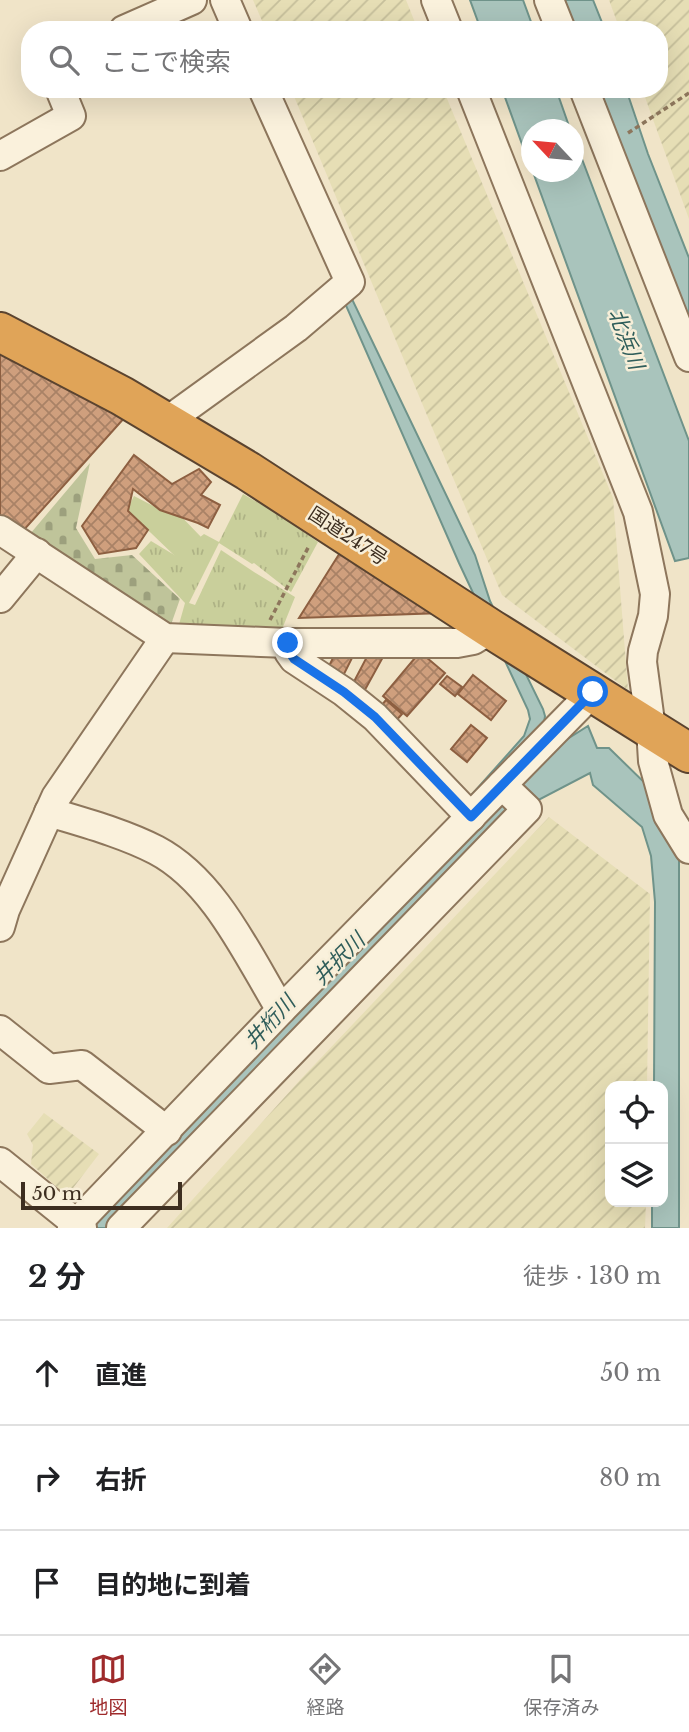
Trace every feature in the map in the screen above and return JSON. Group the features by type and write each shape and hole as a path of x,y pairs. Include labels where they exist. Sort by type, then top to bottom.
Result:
{"highway":[{"name":"国道247号","path":"0,332 122,396 248,471 668,740"}],"street":[{"path":"144,21 192,0"},
{"path":"225,0 234,21"},
{"path":"436,0 444,21"},
{"path":"549,0 557,21"},
{"path":"0,156 71,116 64,98"},
{"path":"166,422 296,328 350,282 267,98"},
{"path":"475,98 638,512 655,594 642,662 668,740 653,761 668,815 689,849"},
{"path":"587,98 689,358"},
{"path":"0,530 165,638 288,643 457,643 473,640 491,629"},
{"path":"0,598 37,553"},
{"path":"0,928 5,910 56,797 165,638"},
{"path":"288,643 289,652 294,659 344,692 375,717 466,811"},
{"path":"0,1163 77,1226 466,811 503,786 593,692"},
{"path":"121,1228 527,809 503,786"},
{"path":"50,812 129,838 158,851 182,867 220,908 281,1010"},
{"path":"0,1030 49,1069 82,1065 167,1130"}],"path":[{"path":"606,147 689,93"},
{"path":"258,642 323,520"}],"shaded area":[{"path":"253,0 406,0 414,21 262,21"},
{"path":"609,0 689,0 689,219 645,98 668,98 668,21 617,21"},
{"path":"295,98 447,98 613,498 628,690 502,595"},
{"path":"549,817 650,894 647,1081 605,1081 605,1207 646,1207 645,1228 167,1228 300,1080"},
{"path":"44,1113 99,1154 67,1196 31,1164 33,1145 27,1134"}],"green space":[{"path":"90,463 76,528 95,559 132,555 180,599 168,633 30,534"},
{"path":"243,494 318,542 291,592 254,563 219,543 189,603 195,605 221,550 295,597 278,639 176,635 185,603 139,554 151,541 176,556 204,534 219,542"},
{"path":"134,496 163,511 175,510 201,537 176,557 127,510"}],"water":[{"path":"470,0 523,0 531,21 478,21"},
{"path":"561,0 593,0 601,21 569,21"},
{"name":"井択川","path":"255,98 475,555 490,601 545,716 543,730 425,847 524,736 530,719"},
{"path":"505,98 559,98 566,119 521,119 521,141"},
{"path":"597,98 629,98 689,258 689,338"},
{"name":"北浜川","path":"584,164 689,441 689,558 675,561 537,182 584,182"},
{"path":"588,726 597,748 609,748 651,789 679,844 679,1228 652,1228 652,1207 668,1207 668,1081 654,1081 655,902 651,856 642,827 593,785 590,773 519,810 111,1228 87,1228 561,743"}],"building":[{"path":"0,352 126,416 22,532 0,516"},
{"path":"134,455 172,484 199,469 211,482 201,495 220,505 208,528 160,510 133,489 128,511 148,530 136,548 99,554 82,526"},
{"path":"341,551 441,613 299,618"},
{"path":"338,648 355,652 341,680 326,672"},
{"path":"370,651 383,657 361,697 349,691"},
{"path":"420,652 445,673 407,716 383,696"},
{"path":"473,675 506,701 491,720 458,694"},
{"path":"447,676 462,687 455,696 440,684"},
{"path":"386,700 402,714 392,725 377,711"},
{"path":"471,725 487,738 467,762 451,749"}],"route":[{"path":"288,643 289,652 294,659 344,692 375,717 471,817 593,692"}],"water label":[{"name":"井桁川","path":"270,1022"}]}
